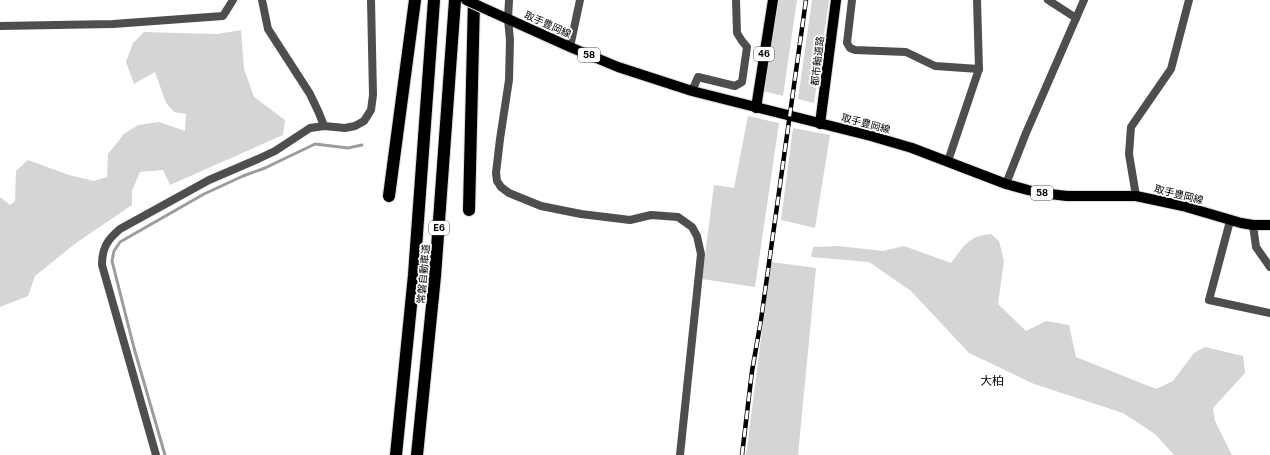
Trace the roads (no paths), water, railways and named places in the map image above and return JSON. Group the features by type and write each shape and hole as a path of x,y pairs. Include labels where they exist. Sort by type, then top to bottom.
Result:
{"highway":[{"path":"389,196 415,0"},
{"name":"常磐自動車道","path":"396,455 414,275 434,0"},
{"name":"常磐自動車道","path":"417,455 435,276 455,0"},
{"path":"469,210 474,0"}],"main road":[{"name":"取手豊岡線","path":"466,0 618,67 692,91 871,136 912,148 1006,184 1041,193 1067,196 1136,196 1183,206 1230,221 1253,225 1270,225"},
{"name":"46","path":"756,108 773,0"},
{"name":"都市軸道路","path":"820,124 836,0"}],"street":[{"path":"0,26 112,24 223,16 233,0"},
{"path":"262,0 268,29 310,94 324,126"},
{"path":"156,455 102,265 102,256 105,244 120,230 209,180 275,151 310,128 324,126 345,128 355,126 364,121 371,110 373,95 372,0"},
{"path":"509,0 509,80 496,172 497,181 501,187 541,206 582,214 630,220 651,215 678,217 692,227 697,236 701,254 680,455"},
{"path":"570,47 580,0"},
{"path":"692,91 698,77 735,86 742,82 747,47 737,33 736,0"},
{"path":"852,0 847,43 850,48 855,50 906,52 935,66 979,69"},
{"path":"948,161 979,69 977,0"},
{"path":"1048,0 1076,18"},
{"path":"1006,184 1026,133 1084,0"},
{"path":"1136,196 1129,154 1130,127 1171,69 1189,0"},
{"path":"1230,221 1209,300 1270,313"},
{"path":"1253,225 1256,247 1270,267"}],"waterway":[{"path":"165,455 134,348 112,261 114,251 120,242 204,194 243,176 265,168 315,144 348,148 362,145"}],"railway":[{"path":"742,455 752,371 761,320 806,0"}],"district":[{"name":"大柏","path":"992,381"}]}
